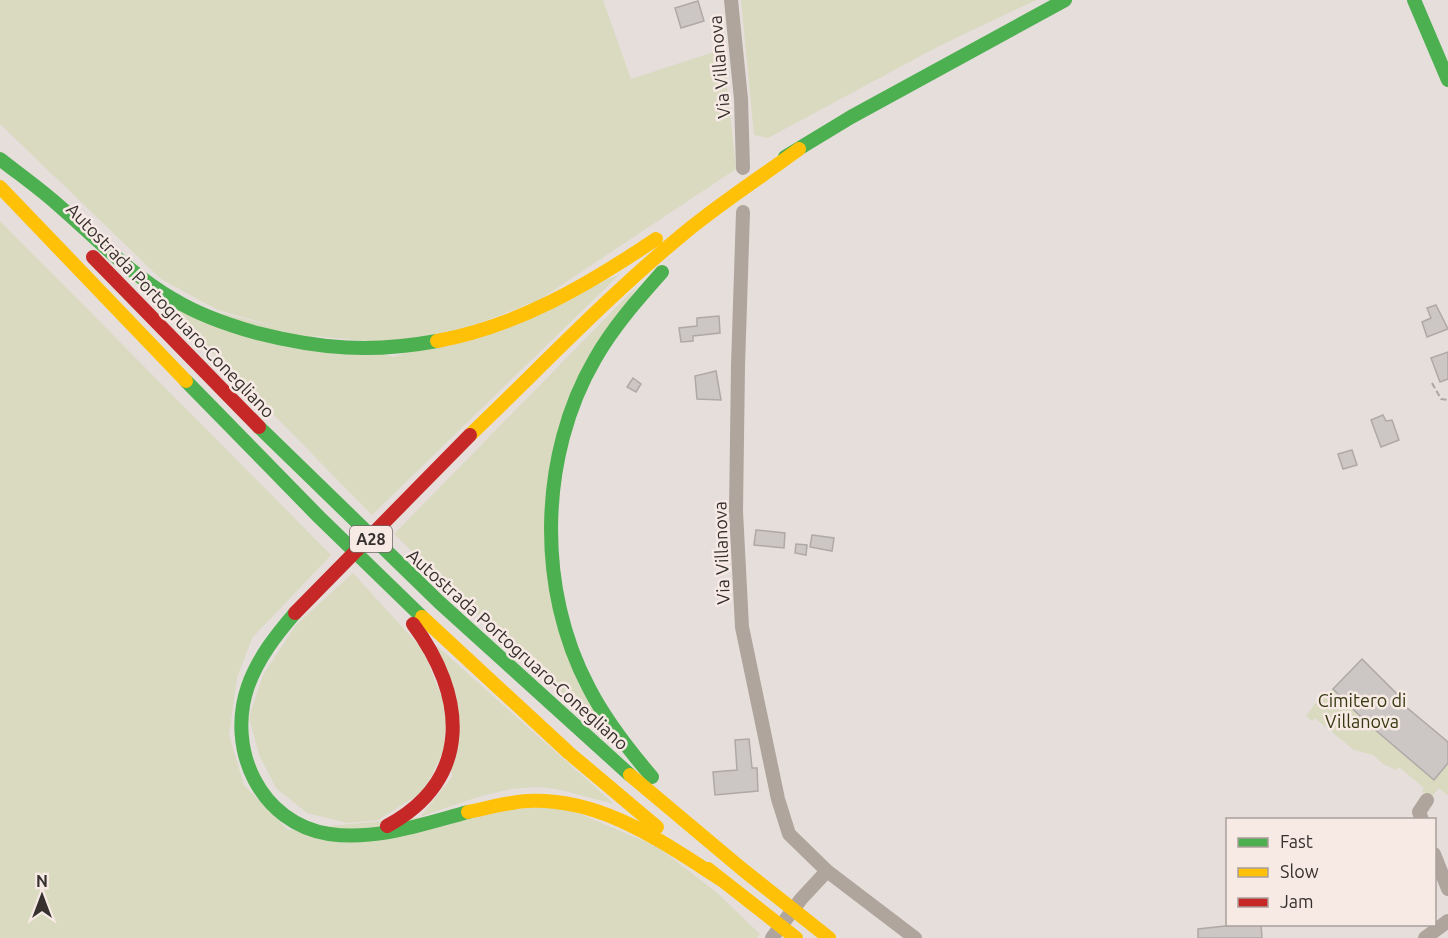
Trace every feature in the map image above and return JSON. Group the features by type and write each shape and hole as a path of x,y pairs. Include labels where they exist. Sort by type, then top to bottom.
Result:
{"main road":[{"path":"0,159 56,203 111,254 174,300 215,320 297,345 369,350 405,349 471,336 552,304 626,261 707,202 851,117 1065,0"},
{"path":"1414,0 1448,80"},
{"path":"722,880 643,831 588,807 568,804 520,802 481,809 434,823 374,834 349,836 324,834 300,825 281,814 252,778 241,740 241,713 258,665 297,612 397,508 595,314 682,235 798,149"},
{"path":"728,857 648,773 614,732 587,688 562,624 556,594 550,526 553,487 559,447 572,407 588,372 608,339 664,269 798,149"},
{"name":"Autostrada Portogruaro-Conegliano","path":"0,159 214,383 356,525 487,648 597,746 767,891 829,938"},
{"name":"Autostrada Portogruaro-Conegliano","path":"0,187 229,426 475,669 602,782 796,938"},
{"path":"229,426 294,506 395,604 430,647 442,671 451,698 454,717 453,738 443,772 433,790 420,805 374,834"}],"street":[{"name":"Via Villanova","path":"731,0 741,99 743,168"},
{"name":"Via Villanova","path":"743,212 736,511 742,627 778,799 789,834 827,871 915,938"},
{"path":"1422,818 1419,812 1427,800"},
{"path":"1436,859 1448,889"},
{"path":"772,938 801,899 827,871"},
{"path":"1430,936 1448,921"}],"path":[{"path":"1432,383 1441,399 1448,400"}],"green space":[{"path":"0,0 603,0 631,79 723,49 736,169 539,300 464,329 387,343 304,335 218,310 161,279 0,124"},
{"path":"741,0 1036,0 939,46 768,138 754,135"},
{"path":"0,221 331,555 252,638 237,678 229,735 244,785 288,830 511,809 564,807 658,847 716,892 760,934 757,938 0,938"},
{"path":"619,275 372,515 158,297 394,357"},
{"path":"637,286 568,402 546,568 614,744 394,534"},
{"path":"353,573 423,650 446,708 444,750 424,791 378,820 348,823 307,813 276,788 259,755 249,717 263,675 296,625"},
{"path":"437,646 614,804 555,789 521,788 486,795 420,817 452,777"},
{"name":"Cimitero di Villanova","path":"1362,659 1402,699 1400,701 1403,704 1448,742 1448,796 1439,788 1430,799 1422,791 1424,788 1399,767 1396,770 1383,764 1373,755 1354,750 1315,718 1312,721 1306,716 1318,700 1322,699"}],"building":[{"path":"698,1 704,21 681,28 675,8"},
{"path":"1436,305 1448,329 1427,337 1422,322 1431,318 1427,308"},
{"path":"719,316 720,333 693,336 693,341 681,342 679,328 697,326 697,318"},
{"path":"1448,352 1448,379 1440,382 1431,358"},
{"path":"716,371 721,400 697,399 695,376"},
{"path":"633,378 641,384 636,392 627,387"},
{"path":"1383,415 1386,421 1392,420 1399,440 1381,447 1371,420"},
{"path":"1352,450 1357,465 1343,469 1338,454"},
{"path":"756,530 785,533 784,548 754,545"},
{"path":"812,535 834,538 832,551 810,547"},
{"path":"796,544 807,545 806,555 795,553"},
{"path":"1362,659 1402,699 1399,701 1448,742 1448,763 1434,780 1366,722 1333,689"},
{"path":"749,739 752,768 757,768 758,791 715,795 713,772 737,770 735,740"},
{"path":"1261,926 1262,938 1198,938 1198,929"}],"traffic: fast":[{"path":"785,157 851,117 1065,0"},
{"path":"1414,0 1448,80"},
{"path":"0,159 50,198 142,278 173,299 203,315 257,333 324,346 368,348 437,341"},
{"path":"652,777 603,712 589,688 572,649 560,608 553,566 551,522 555,479 563,437 576,397 595,359 610,336 662,272"},
{"path":"186,381 319,517 422,617"},
{"path":"259,427 439,602 630,775"},
{"path":"295,613 262,656 248,686 242,710 242,734 246,758 254,780 267,799 284,815 305,827 329,834 347,836 399,830 468,812"}],"traffic: slow":[{"path":"470,435 600,308 654,259 710,213 799,149"},
{"path":"0,187 186,381"},
{"path":"437,341 496,325 551,302 578,288 656,239"},
{"path":"422,617 569,753 657,827"},
{"path":"630,775 829,938"},
{"path":"468,812 528,801 555,802 582,807 631,825 722,880"},
{"path":"708,869 796,938"}],"traffic: jam":[{"path":"93,257 259,427"},
{"path":"295,613 470,435"},
{"path":"387,826 415,807 435,785 447,760 452,734 451,707 444,679 431,651 413,624"}]}
